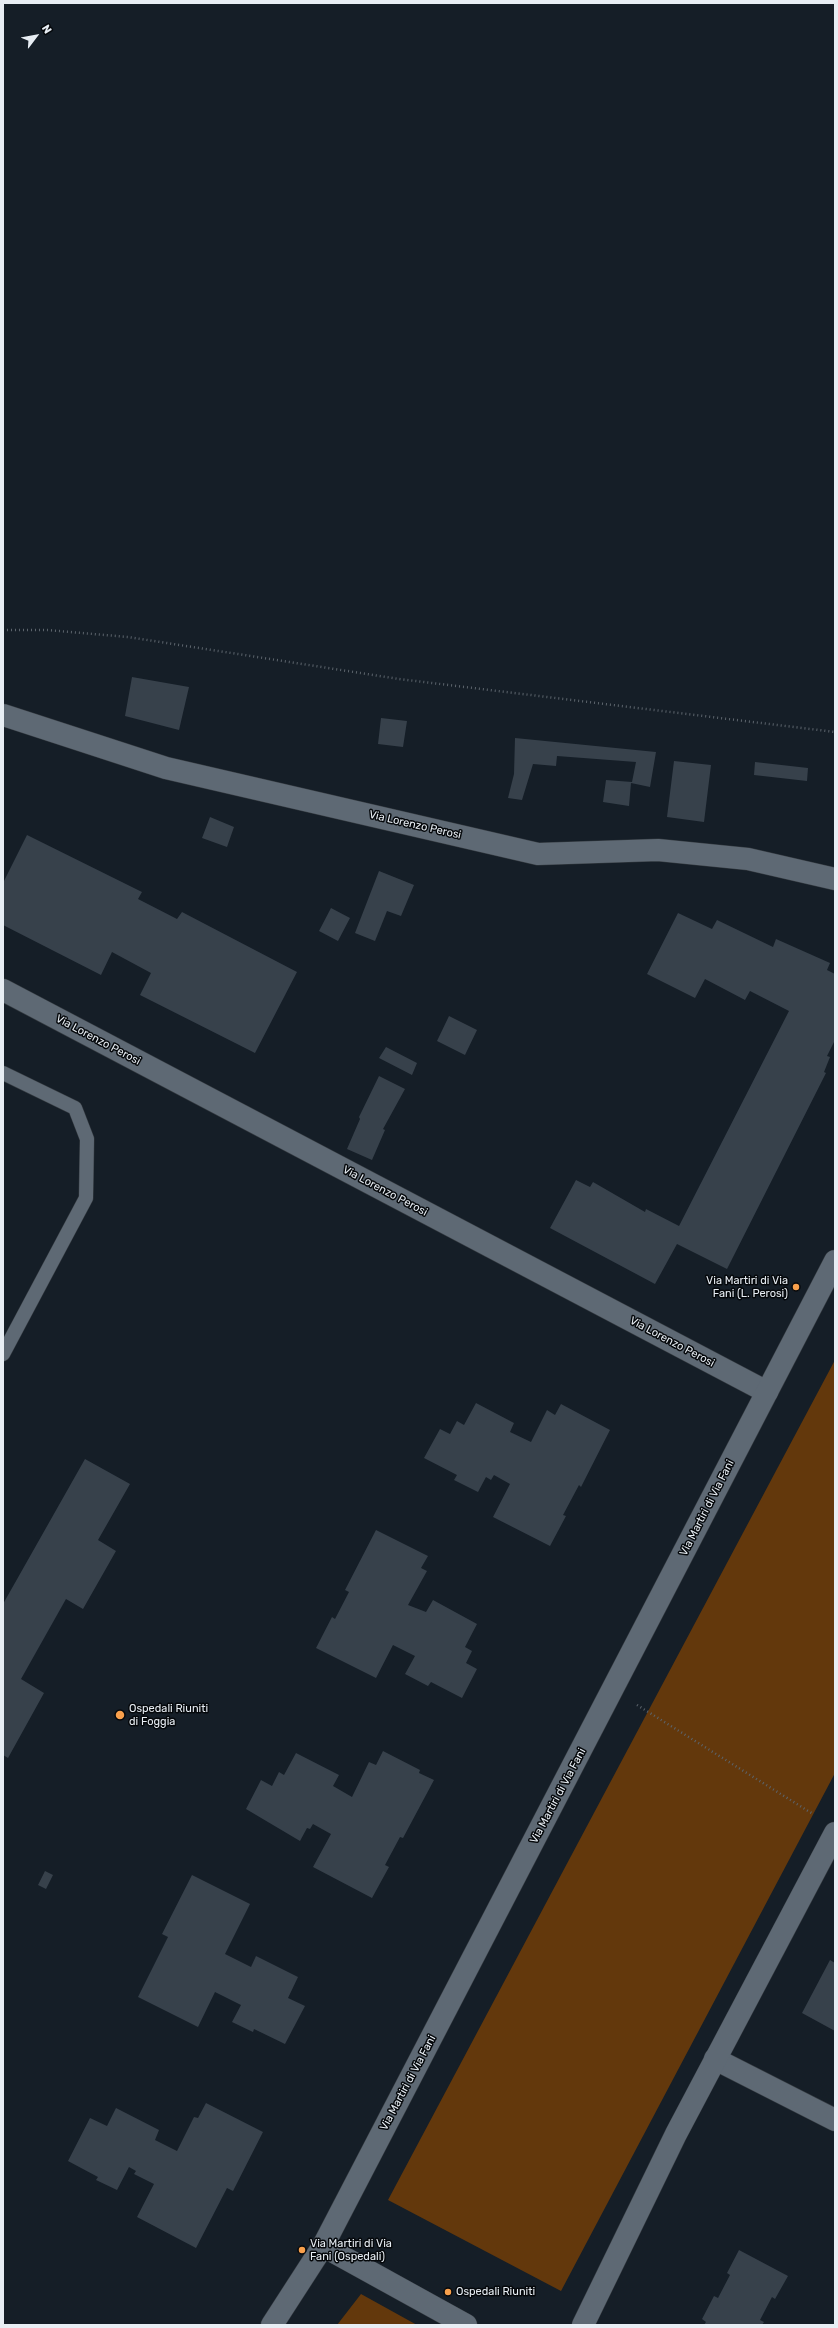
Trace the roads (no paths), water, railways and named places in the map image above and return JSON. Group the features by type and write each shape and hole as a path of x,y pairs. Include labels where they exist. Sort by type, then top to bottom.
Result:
{"street":[{"name":"Via Lorenzo Perosi","path":"3,715 166,768 538,854 658,850 748,859 835,879"},
{"name":"Via Lorenzo Perosi","path":"3,990 767,1392"},
{"name":"Via Martiri di Via Fani","path":"272,2325 323,2246 835,1261"},
{"path":"584,2325 676,2134 835,1833"},
{"path":"715,2059 835,2120"},
{"path":"323,2246 466,2325"}],"lane":[{"path":"3,1073 75,1108 87,1139 87,1146 86,1198 3,1354"}],"place":[{"name":"Via Martiri di Via Fani (L. Perosi)","path":"796,1287"},
{"name":"Ospedali Riuniti di Foggia","path":"120,1715"},
{"name":"Via Martiri di Via Fani (Ospedali)","path":"302,2250"},
{"name":"Ospedali Riuniti","path":"448,2292"}]}
